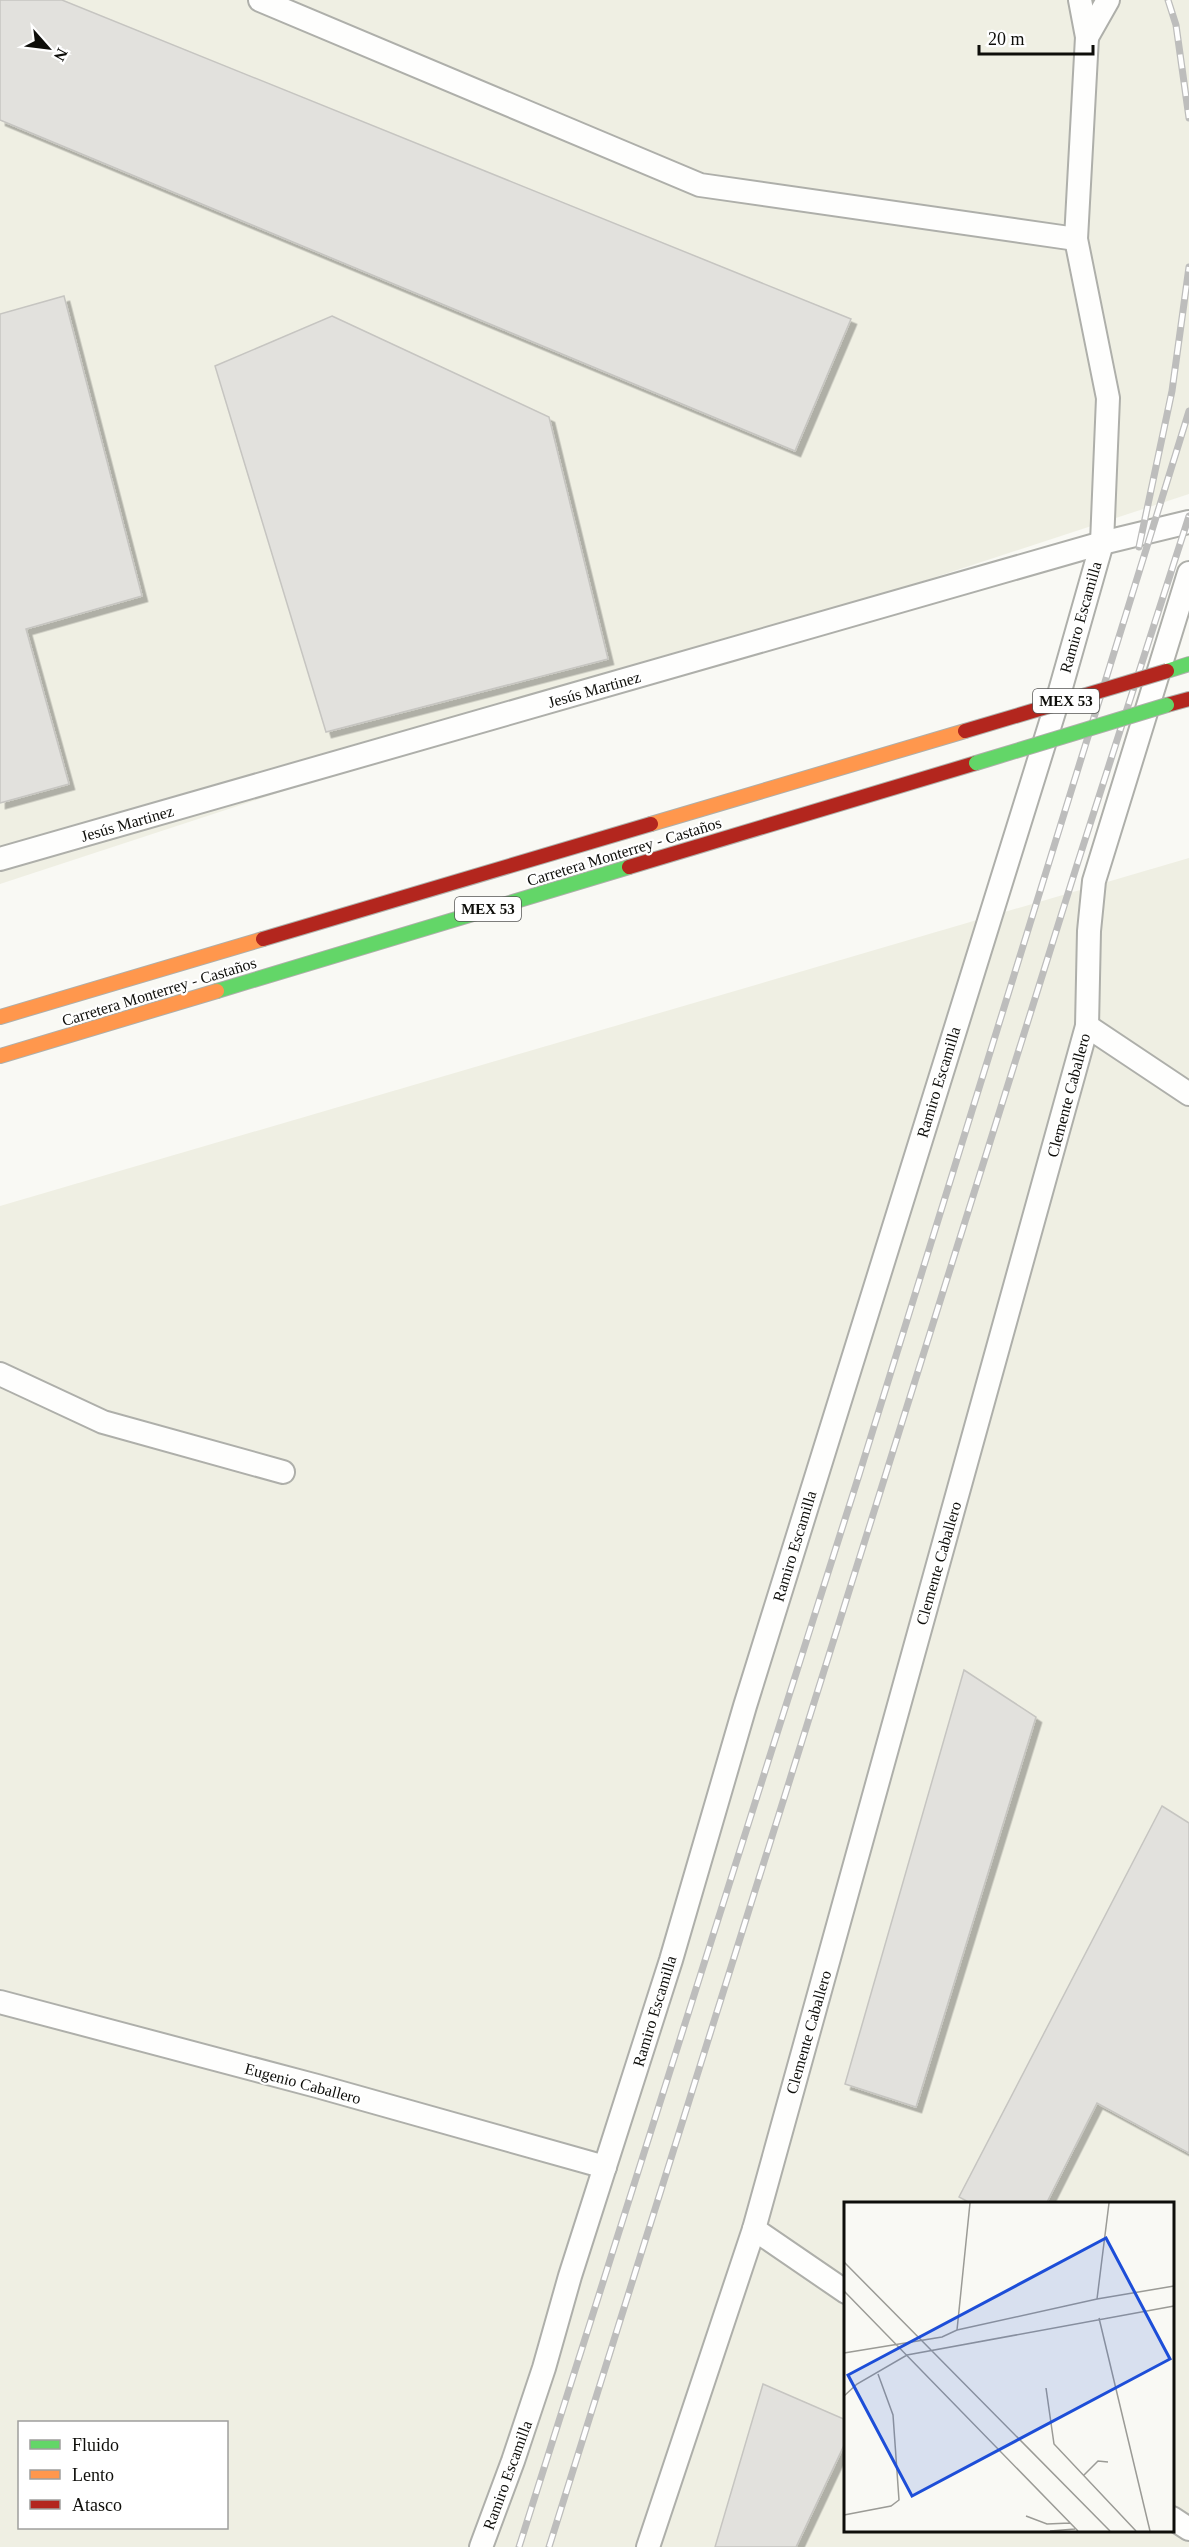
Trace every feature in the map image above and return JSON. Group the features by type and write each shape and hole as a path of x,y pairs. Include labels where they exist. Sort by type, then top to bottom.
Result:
{"main road":[{"name":"Carretera Monterrey - Castaños","path":"0,1017 1189,664"},
{"name":"Carretera Monterrey - Castaños","path":"0,1056 1189,699"}],"lane":[{"path":"260,0 700,185 1076,238"},
{"path":"1080,0 1087,37"},
{"path":"1087,37 1108,0"},
{"name":"Ramiro Escamilla","path":"481,2547 513,2462 671,1960 748,1695 1050,723 1102,543 1108,398 1076,238 1087,37"},
{"name":"Jesús Martinez","path":"0,859 1102,543 1189,522"},
{"name":"Clemente Caballero","path":"648,2547 754,2229 1087,1026 1089,931 1094,880 1189,573"},
{"path":"1087,1026 1189,1094"},
{"path":"0,1374 103,1422 283,1473"},
{"name":"Eugenio Caballero","path":"0,2002 317,2086 605,2167"},
{"path":"754,2229 844,2291"},
{"path":"1174,2519 1189,2529"}],"shaded area":[{"path":"0,0 1189,0 1189,494 0,884"},
{"path":"1189,858 1189,2547 0,2547 0,1206"}],"building":[{"path":"0,0 62,0 851,319 795,451 0,120"},
{"path":"64,296 142,596 26,629 69,784 0,803 0,314"},
{"path":"332,316 549,417 608,659 326,732 215,366"},
{"path":"964,1670 1036,1717 916,2107 845,2084"},
{"path":"1162,1806 1189,1823 1189,2153 1097,2103 1047,2202 968,2202 959,2197"},
{"path":"763,2384 844,2419 844,2445 796,2547 715,2547"}],"railway":[{"path":"1168,0 1176,25 1189,118"},
{"path":"1139,547 1172,391 1189,267"},
{"path":"519,2547 859,1475 1189,411"},
{"path":"549,2547 1076,868 1189,516"}],"traffic: fast":[{"path":"1167,671 1189,664"},
{"path":"976,763 1167,705"},
{"path":"217,991 629,867"}],"traffic: slow":[{"path":"651,824 965,731"},
{"path":"0,1017 263,939"},
{"path":"0,1056 217,991"}],"traffic: jam":[{"path":"965,731 1167,671"},
{"path":"1167,705 1189,699"},
{"path":"629,867 976,763"},
{"path":"263,939 651,824"}]}
